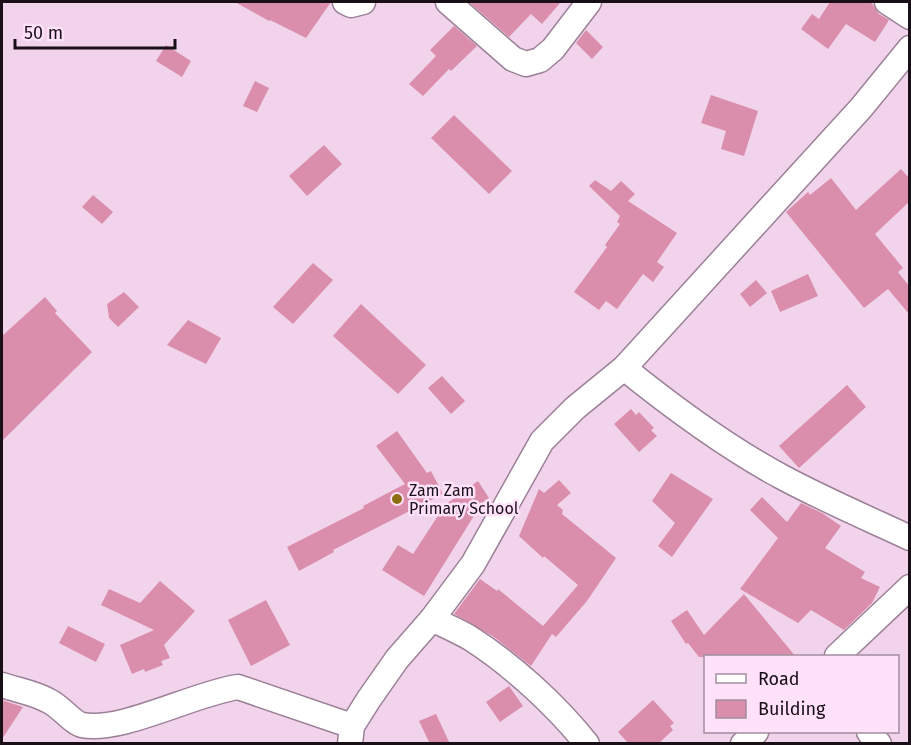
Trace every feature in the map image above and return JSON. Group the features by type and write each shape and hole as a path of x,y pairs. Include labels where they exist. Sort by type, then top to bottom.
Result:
{"street":[{"path":"345,2 351,5 363,2"},
{"path":"448,2 513,59 526,64 540,60 553,49 589,2"},
{"path":"887,2 909,17"},
{"path":"2,684 49,701 79,725 86,726 128,720 219,690 238,687 351,735 397,659 432,619 473,564 495,527 510,494 542,441 575,408 624,368 861,108 909,48"},
{"path":"624,368 657,395 780,476 909,538"},
{"path":"839,655 909,587"},
{"path":"432,619 469,638 543,695 587,744"},
{"path":"743,744 755,733"}],"building":[{"path":"235,2 331,2 306,38"},
{"path":"469,2 561,2 542,24 531,14 509,37"},
{"path":"830,2 871,2 879,14 889,20 875,42 846,24 828,49 801,29 812,14 819,19"},
{"path":"454,26 477,46 451,71 449,69 423,96 409,84 436,56 430,50"},
{"path":"586,30 603,47 592,59 576,43"},
{"path":"166,45 191,61 182,77 156,61"},
{"path":"255,81 269,88 257,112 243,106"},
{"path":"711,95 758,111 744,156 721,149 726,131 701,123"},
{"path":"454,115 512,171 489,194 431,138"},
{"path":"324,145 342,164 307,196 289,176"},
{"path":"901,169 909,178 909,202 875,234 903,268 898,272 909,286 909,314 888,289 864,308 786,212 808,192 810,195 831,178 856,210"},
{"path":"595,180 611,191 621,181 635,194 628,201 677,233 657,262 664,267 653,282 643,274 617,309 606,301 599,310 574,292 607,247 605,245 620,224 617,222 620,216 589,186"},
{"path":"93,195 113,212 102,224 82,207"},
{"path":"313,263 333,280 293,324 273,307"},
{"path":"808,274 818,296 780,312 771,291"},
{"path":"756,280 767,293 750,307 740,294"},
{"path":"124,292 139,307 118,327 109,318 107,304"},
{"path":"45,297 57,311 55,313 92,352 2,441 2,336"},
{"path":"361,304 426,365 398,394 333,336"},
{"path":"188,320 221,338 206,364 167,345"},
{"path":"442,376 465,401 451,414 428,388"},
{"path":"847,385 866,407 799,468 779,446"},
{"path":"631,409 636,415 639,412 654,428 651,430 657,436 639,452 614,424"},
{"path":"397,431 427,473 431,471 443,494 333,550 334,552 299,571 287,547 364,508 363,506 405,484 376,446"},
{"path":"671,473 713,499 672,557 658,546 675,523 652,501"},
{"path":"559,480 571,493 557,505 563,510 562,514 616,558 587,601 556,637 552,634 531,666 494,637 454,614 480,579 497,591 498,589 543,626 578,585 519,536 539,489 544,493"},
{"path":"478,481 489,498 482,503 424,596 382,570 398,545 413,554 445,505"},
{"path":"762,497 787,522 801,503 841,526 825,548 865,572 861,578 880,587 872,603 844,630 811,610 798,623 740,589 778,538 750,510"},
{"path":"160,581 195,611 164,645 170,658 161,661 163,665 132,674 120,645 154,630 101,605 109,589 140,603"},
{"path":"744,594 794,655 704,655 704,657 699,657 688,643 686,644 671,621 687,610 704,635"},
{"path":"266,600 290,645 251,666 228,620"},
{"path":"68,626 105,644 96,662 59,643"},
{"path":"509,686 523,706 500,722 486,702"},
{"path":"2,700 23,707 2,739"},
{"path":"653,700 674,723 670,726 673,730 658,744 629,744 618,732"},
{"path":"436,714 450,744 430,744 419,721"}],"place":[{"name":"Zam Zam Primary School","path":"397,499"}]}
